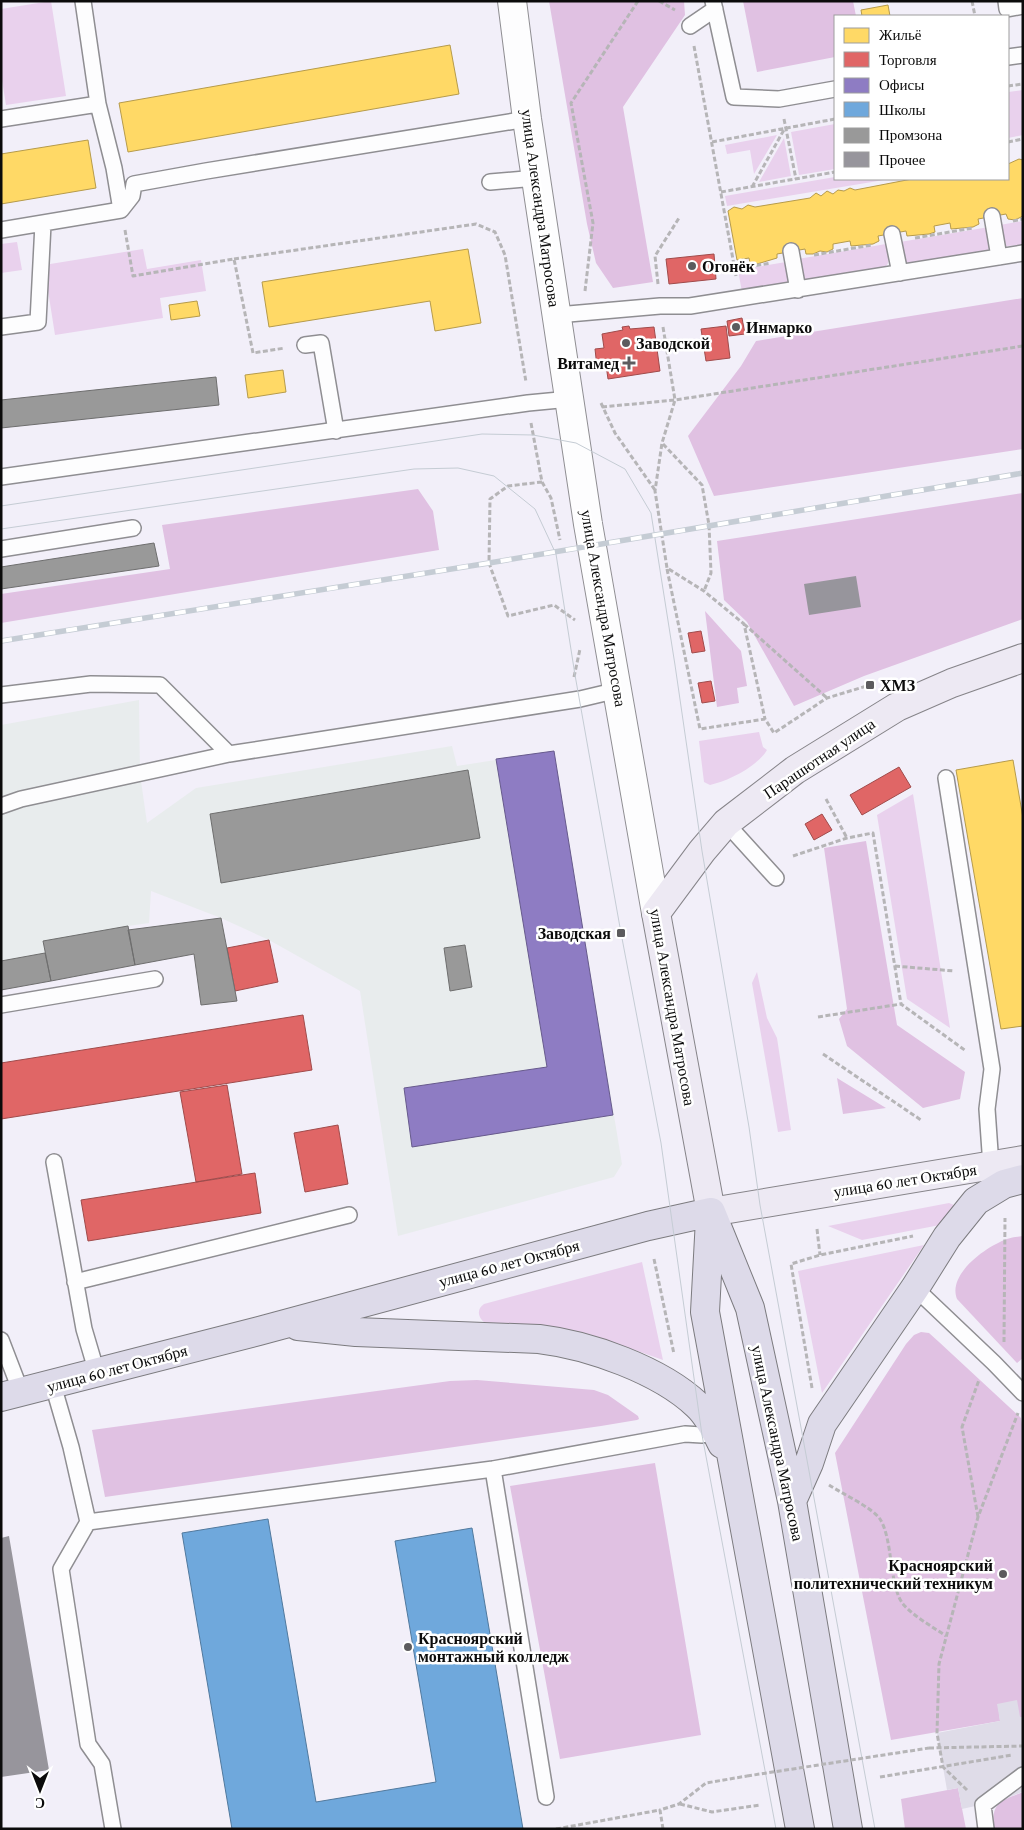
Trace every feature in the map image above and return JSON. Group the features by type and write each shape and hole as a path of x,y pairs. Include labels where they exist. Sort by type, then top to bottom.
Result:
{"main road":[{"name":"Парашютная улица","path":"656,913 702,851 726,823 795,770 898,707 952,683 1023,658"},
{"name":"улица Александра Матросова","path":"656,913 711,1212 750,1308 792,1501 848,1829"},
{"name":"улица 60 лет Октября","path":"11,1395 638,1229 711,1212 1023,1160"},
{"path":"792,1501 822,1424 915,1288 947,1236 976,1201 1004,1184 1023,1179"},
{"name":"улица Александра Матросова","path":"711,1212 705,1312 800,1829"},
{"path":"282,1324 356,1332 539,1339 568,1342 639,1367 670,1385 698,1406 717,1432 732,1463"}],"street":[{"name":"улица Александра Матросова","path":"512,1 536,178 570,313 570,399 588,524 656,913"}],"lane":[{"path":"82,1 98,104 114,168 121,210"},
{"path":"1006,1 1007,9 1023,6"},
{"path":"690,26 714,5 734,97 779,99 834,89"},
{"path":"1009,57 1023,55"},
{"path":"1,119 98,104"},
{"path":"1,230 121,210 132,196 134,184 211,177 527,119"},
{"path":"490,182 536,178"},
{"path":"992,216 999,257"},
{"path":"1,327 38,322 43,224"},
{"path":"892,234 900,273"},
{"path":"791,251 798,290"},
{"path":"570,313 660,306 690,306 1023,253"},
{"path":"305,345 321,343 336,431"},
{"path":"1,477 528,403 570,399"},
{"path":"1,549 134,528"},
{"path":"1,695 91,684 160,685 229,754"},
{"path":"1,806 21,799 229,754 580,699 618,690"},
{"path":"946,778 992,1069 987,1109 991,1166"},
{"path":"726,823 776,878"},
{"path":"1,1006 155,979"},
{"path":"54,1162 84,1329 97,1373"},
{"path":"75,1282 349,1214"},
{"path":"915,1288 1023,1393"},
{"path":"1,1340 11,1395"},
{"path":"53,1385 71,1447 88,1522 61,1570 88,1744 102,1764 113,1829"},
{"path":"88,1522 493,1469 685,1434 702,1435 717,1432"},
{"path":"493,1469 546,1797"},
{"path":"986,1829 983,1805 1023,1775"}],"path":[{"path":"570,313 593,223 571,103 638,1"},
{"path":"972,1 975,15"},
{"path":"690,26 739,299"},
{"path":"1009,86 1023,84"},
{"path":"779,99 796,180"},
{"path":"712,142 834,119"},
{"path":"752,187 786,128"},
{"path":"1009,142 1023,139"},
{"path":"721,192 834,172"},
{"path":"121,210 133,276 234,259 476,224 495,232 505,255 522,355"},
{"path":"679,218 655,256 660,306 675,400 662,443 655,491 667,568 700,729 765,719"},
{"path":"234,259 253,353 305,345"},
{"path":"602,407 675,400 1023,346"},
{"path":"600,399 615,433 655,491"},
{"path":"533,434 542,482 551,498 560,545"},
{"path":"662,443 702,485 709,525 711,573 704,591"},
{"path":"542,482 508,486 490,499 489,563 508,616 554,605 576,620"},
{"path":"667,568 704,591 744,624 826,698"},
{"path":"574,611 578,629"},
{"path":"744,624 765,719 774,733 826,698 870,685"},
{"path":"560,701 575,675 581,646"},
{"path":"826,799 847,838"},
{"path":"793,856 847,838 873,833 901,1004"},
{"path":"895,966 978,974"},
{"path":"818,1017 901,1004 992,1069"},
{"path":"823,1054 921,1120"},
{"path":"978,1517 962,1427 979,1380 994,1363 1004,1346 1005,1218"},
{"path":"817,1229 820,1255"},
{"path":"813,1394 791,1264 820,1255 915,1236"},
{"path":"654,1259 675,1361"},
{"path":"983,1805 943,1767 937,1733 939,1664 978,1517 1020,1410"},
{"path":"829,1485 880,1519 902,1603 946,1636"},
{"path":"556,1829 660,1810 679,1804 706,1783 939,1746 1023,1746"},
{"path":"880,1777 1014,1754"},
{"path":"679,1804 712,1812 760,1805"},
{"path":"660,1810 663,1829"}],"shaded area":[{"path":"51,1 66,96 6,105 1,74 1,9"},
{"path":"549,1 684,1 685,15 623,107 653,282 613,288 596,263 587,224"},
{"path":"743,1 853,1 856,15 834,15 834,57 757,72"},
{"path":"1023,90 1023,135 1009,138 1009,92"},
{"path":"834,124 834,169 799,175 791,132"},
{"path":"777,135 754,174 750,150 727,154 725,145"},
{"path":"784,138 791,176 759,182"},
{"path":"834,177 834,180 884,180 727,206 725,196"},
{"path":"1023,221 1023,245 1006,246 1003,243 1000,225"},
{"path":"989,227 990,248 986,251 910,264 904,261 902,256 900,242"},
{"path":"17,242 22,270 1,273 1,244"},
{"path":"886,244 889,260 884,268 808,281 804,280 798,259"},
{"path":"143,249 147,269 201,260 206,291 160,298 163,318 55,335 44,265"},
{"path":"786,262 789,277 784,286 742,292 738,270"},
{"path":"1023,298 1023,449 714,496 688,436 741,366 756,341"},
{"path":"418,489 433,511 439,550 1,623 1,594 170,569 162,525"},
{"path":"1023,493 1023,619 864,676 794,706 747,622 724,600 717,541"},
{"path":"705,611 741,651 747,686 737,688 739,703 717,707"},
{"path":"139,700 140,774 147,823 196,788 452,746 457,766 554,751 622,1164 614,1177 398,1236 360,991 269,940 221,918 151,891 149,923 128,926 135,965 1,990 1,725"},
{"path":"759,732 763,747 767,750 756,762 742,772 725,780 710,785 704,782 699,741"},
{"path":"913,794 950,1028 907,999 877,815"},
{"path":"866,841 897,1025 965,1072 960,1099 923,1108 847,1046 839,1019 847,1009 824,848"},
{"path":"757,972 767,1018 777,1038 791,1130 778,1132 752,983"},
{"path":"837,1078 886,1108 843,1114"},
{"path":"949,1203 954,1205 940,1225 862,1240 828,1226"},
{"path":"1023,1236 1023,1358 1017,1363 957,1299 955,1290 963,1271 980,1254 1007,1239"},
{"path":"924,1245 822,1393 798,1271"},
{"path":"642,1262 663,1360 589,1334 487,1324 479,1315 481,1306 484,1304"},
{"path":"921,1332 929,1333 1021,1418 1023,1432 1023,1717 1020,1718 998,1704 1000,1721 891,1740 835,1453 906,1344 914,1335"},
{"path":"477,1380 594,1390 608,1395 638,1416 639,1419 105,1497 92,1430 450,1381"},
{"path":"655,1463 701,1735 560,1759 510,1486"},
{"path":"1017,1700 1020,1717 1023,1717 1023,1794 1022,1792 1002,1800 962,1809 958,1788 947,1790 937,1733 1000,1721 997,1704"},
{"path":"958,1788 966,1829 905,1829 901,1799"},
{"path":"1023,1792 1023,1829 994,1829 994,1813 999,1804"}],"building: Жильё":[{"path":"888,5 890,15 862,15 861,10"},
{"path":"450,45 459,94 128,152 119,103"},
{"path":"88,140 96,188 1,204 1,154"},
{"path":"1019,159 1023,160 1023,216 1015,220 1008,219 1006,214 978,219 979,224 973,227 951,229 950,223 934,226 935,232 929,234 907,236 906,231 878,236 879,241 873,244 851,246 850,241 833,244 833,249 827,252 820,251 806,254 805,249 777,254 777,258 757,264 750,263 749,258 737,260 728,211 734,207 742,209 748,205 755,207 810,198 816,193 821,196 827,191 833,194 838,190 844,191 850,188 855,190 907,180 1009,180 1009,164"},
{"path":"468,249 481,323 435,331 430,301 269,327 262,282"},
{"path":"197,301 200,316 171,320 169,305"},
{"path":"283,370 286,392 248,398 245,375"},
{"path":"1013,760 1023,818 1023,1026 1001,1029 956,770"}],"building: Торговля":[{"path":"714,254 716,279 669,284 666,259"},
{"name":"Инмарко","path":"742,318 745,334 729,336 727,321"},
{"path":"629,326 630,329 654,327 660,371 608,379 606,365 597,367 595,349 604,348 602,334 623,330 622,327"},
{"path":"726,326 730,358 706,361 701,329"},
{"path":"701,631 705,651 692,653 688,633"},
{"path":"711,681 715,701 702,703 698,683"},
{"path":"899,767 911,787 862,815 850,795"},
{"path":"822,814 832,830 814,840 805,824"},
{"path":"269,940 278,982 235,991 227,948"},
{"path":"303,1015 312,1070 1,1119 1,1063"},
{"path":"227,1085 242,1174 196,1182 180,1092"},
{"path":"338,1125 348,1184 305,1192 294,1133"},
{"path":"255,1173 261,1213 88,1241 81,1200"}],"building: Офисы":[{"path":"554,751 613,1115 412,1147 404,1088 547,1067 496,759"}],"building: Школы":[{"path":"268,1519 316,1802 436,1782 395,1541 472,1528 523,1829 232,1829 182,1533"}],"building: Промзона":[{"path":"216,377 219,405 1,428 1,400"},
{"path":"154,543 159,566 1,589 1,567"},
{"path":"468,770 480,838 221,883 210,814"},
{"path":"221,918 237,1001 201,1005 194,954 135,965 128,930"},
{"path":"128,926 135,965 51,981 43,941"},
{"path":"465,945 472,987 450,991 444,948"},
{"path":"45,953 51,981 1,990 1,961"}],"building: Прочее":[{"path":"856,576 861,607 809,615 804,584"},
{"path":"9,1536 49,1770 1,1777 1,1538"}],"tram line":[{"path":"1,506 482,434 533,435 576,443 625,469 651,513 702,851 749,1127 760,1205 875,1829"},
{"path":"1,529 414,469 458,468 494,476 535,509 556,554 575,675 661,1143 702,1435 776,1829"}],"railway":[{"path":"1,641 489,563 1023,473"}],"place":[{"name":"Огонёк","path":"692,266"},
{"name":"Инмарко","path":"736,327"},
{"name":"Заводской","path":"626,343"},
{"name":"Витамед","path":"629,363"},
{"name":"ХМЗ","path":"870,685"},
{"name":"Заводская","path":"621,933"},
{"name":"Красноярский политехнический техникум","path":"1003,1574"},
{"name":"Красноярский монтажный колледж","path":"408,1647"}]}
